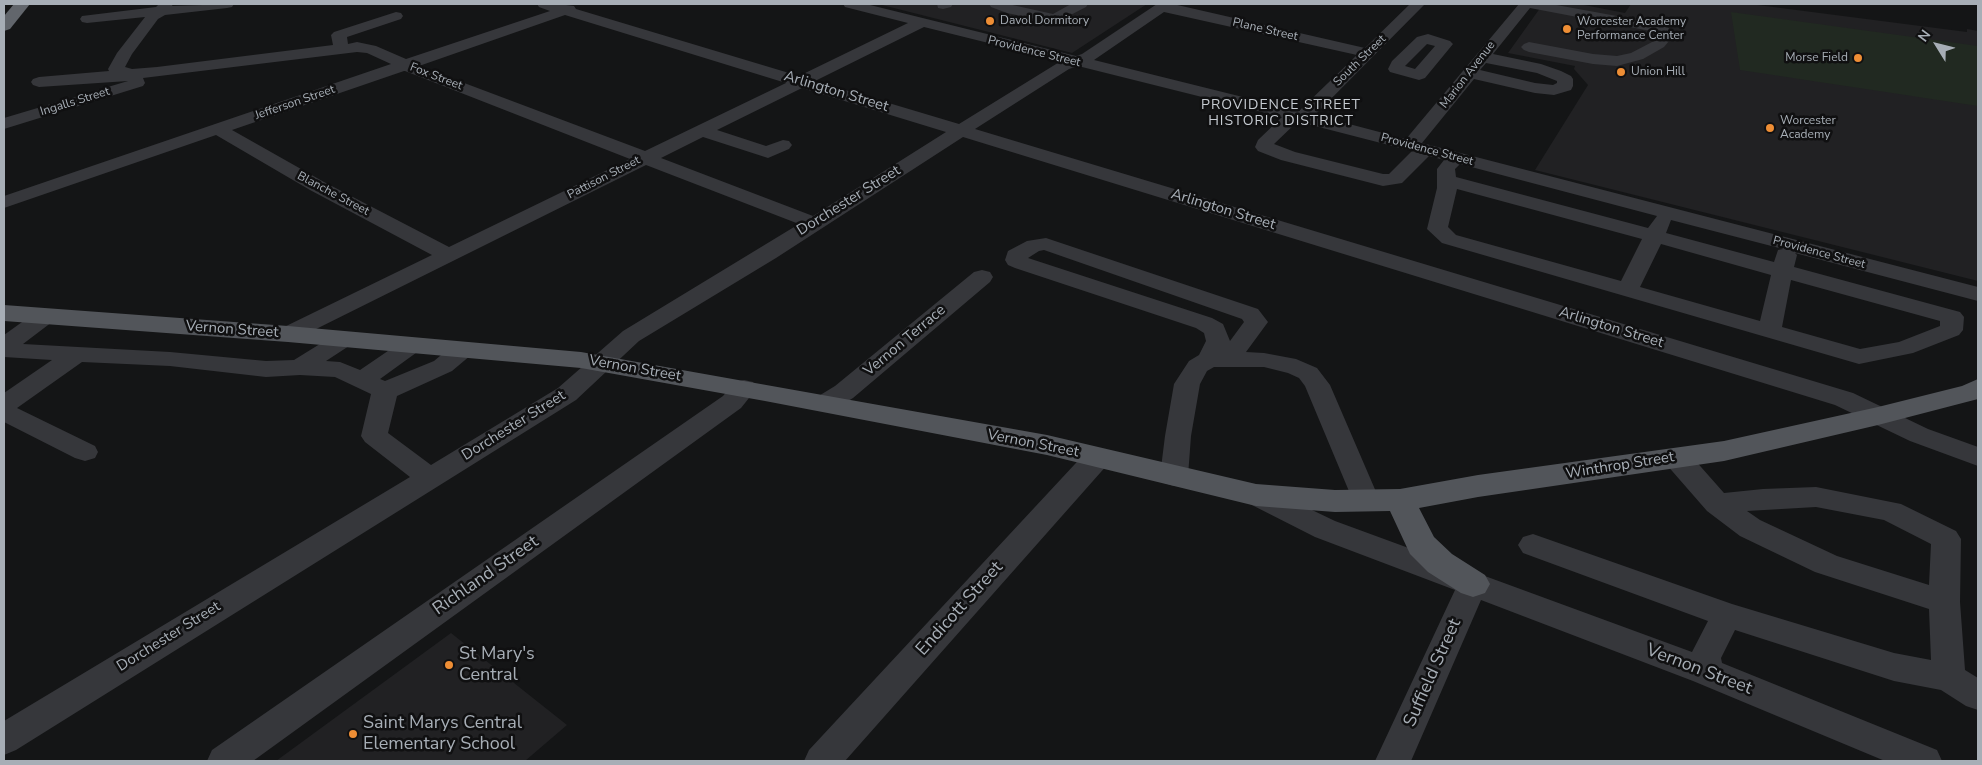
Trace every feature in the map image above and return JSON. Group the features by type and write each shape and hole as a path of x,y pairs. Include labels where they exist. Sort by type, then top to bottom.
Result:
{"highway":[{"path":"4,26 22,4"}],"main road":[{"name":"Vernon Street","path":"4,313 288,334 603,363 826,403 1098,457 1256,495"},
{"name":"Winthrop Street","path":"1256,495 1308,500 1400,500 1478,486 1724,451 1878,416 1971,392 1978,388"},
{"path":"1400,500 1422,545 1440,563 1472,584"}],"street":[{"path":"87,19 164,7 227,4"},
{"name":"Arlington Street","path":"544,4 1844,399 1919,435 1978,457"},
{"name":"Jefferson Street","path":"4,202 586,4"},
{"name":"Providence Street","path":"850,4 1298,117 1977,294"},
{"path":"996,4 1012,10 1056,19 1081,4"},
{"path":"1394,4 1416,6"},
{"path":"1528,4 1661,28 1666,35 1659,44 1637,56 1618,61 1593,59 1529,46"},
{"name":"Marion Avenue","path":"1417,148 1462,73 1528,4"},
{"name":"Plane Street","path":"1164,5 1368,53"},
{"name":"Dorchester Street","path":"4,739 567,394 631,336 1063,66 1088,57 1164,5"},
{"name":"South Street","path":"1416,6 1298,117 1264,144 1264,147 1288,156 1383,180 1395,179 1417,148"},
{"path":"133,75 116,69 118,64 153,16 164,7"},
{"path":"1644,25 1653,10"},
{"path":"341,48 339,35 396,16"},
{"name":"Pattison Street","path":"288,334 920,23"},
{"path":"1418,75 1445,44 1428,39 1422,40 1396,67 1400,71 1418,75 1462,73"},
{"name":"Fox Street","path":"40,82 133,75 341,48 358,47 371,49 404,65 814,223"},
{"path":"1436,55 1462,73"},
{"name":"Ingalls Street","path":"4,124 137,83 133,75"},
{"name":"Blanche Street","path":"218,129 317,186 448,255"},
{"path":"700,130 763,152 768,152 783,144"},
{"path":"1447,180 1952,317 1951,330 1905,348 1859,357 1449,239 1437,229 1447,188 1446,169 1455,158"},
{"path":"1627,290 1666,213"},
{"path":"1046,244 1250,314 1256,322 1219,359 1215,329 1204,323 1023,263 1016,260 1016,256 1034,245 1046,244"},
{"path":"1769,332 1788,245"},
{"name":"Vernon Terrace","path":"826,403 844,392 982,277"},
{"path":"4,348 44,317"},
{"path":"300,367 344,340"},
{"path":"361,380 412,345"},
{"path":"4,348 170,359 266,369 300,367 340,370 385,391 443,366 462,350"},
{"path":"4,405 76,354"},
{"path":"1174,476 1178,436 1187,384 1198,366 1219,359 1280,363 1296,366 1308,374 1317,385 1366,501"},
{"name":"Richland Street","path":"225,761 732,402 744,388"},
{"path":"385,391 374,436 430,478"},
{"path":"4,412 85,452"},
{"name":"Endicott Street","path":"822,761 1098,457"},
{"path":"1676,457 1717,504 1750,528 1826,564 1944,602"},
{"name":"Vernon Street","path":"1256,495 1325,529 1407,562 1472,584 1705,671 1924,761"},
{"path":"1717,504 1763,499 1816,497 1891,511 1946,539 1944,602 1949,677"},
{"path":"1533,545 1727,615 1894,667 1949,677 1978,696"},
{"name":"Suffield Street","path":"1393,761 1472,584"},
{"path":"1705,671 1705,658 1727,615"}],"shaded area":[{"path":"878,4 1147,4 1072,53"},
{"name":"Worcester Academy","path":"1543,4 1579,4 1625,13 1631,4 1750,4 1967,32 1967,29 1978,31 1978,281 1535,170 1588,85 1574,69 1575,66 1508,53"},
{"name":"Morse Field","path":"1731,12 1978,46 1978,106 1740,70"},
{"name":"St Mary's Central","path":"451,633 567,725 525,761 276,761"}],"place":[{"name":"Davol Dormitory","path":"990,21"},
{"name":"Worcester Academy Performance Center","path":"1567,29"},
{"name":"Morse Field","path":"1858,58"},
{"name":"Union Hill","path":"1621,72"},
{"name":"Worcester Academy","path":"1770,128"},
{"name":"St Mary's Central","path":"449,665"},
{"name":"Saint Marys Central Elementary School","path":"353,734"}],"district":[{"name":"PROVIDENCE STREET HISTORIC DISTRICT","path":"1281,114"}]}
